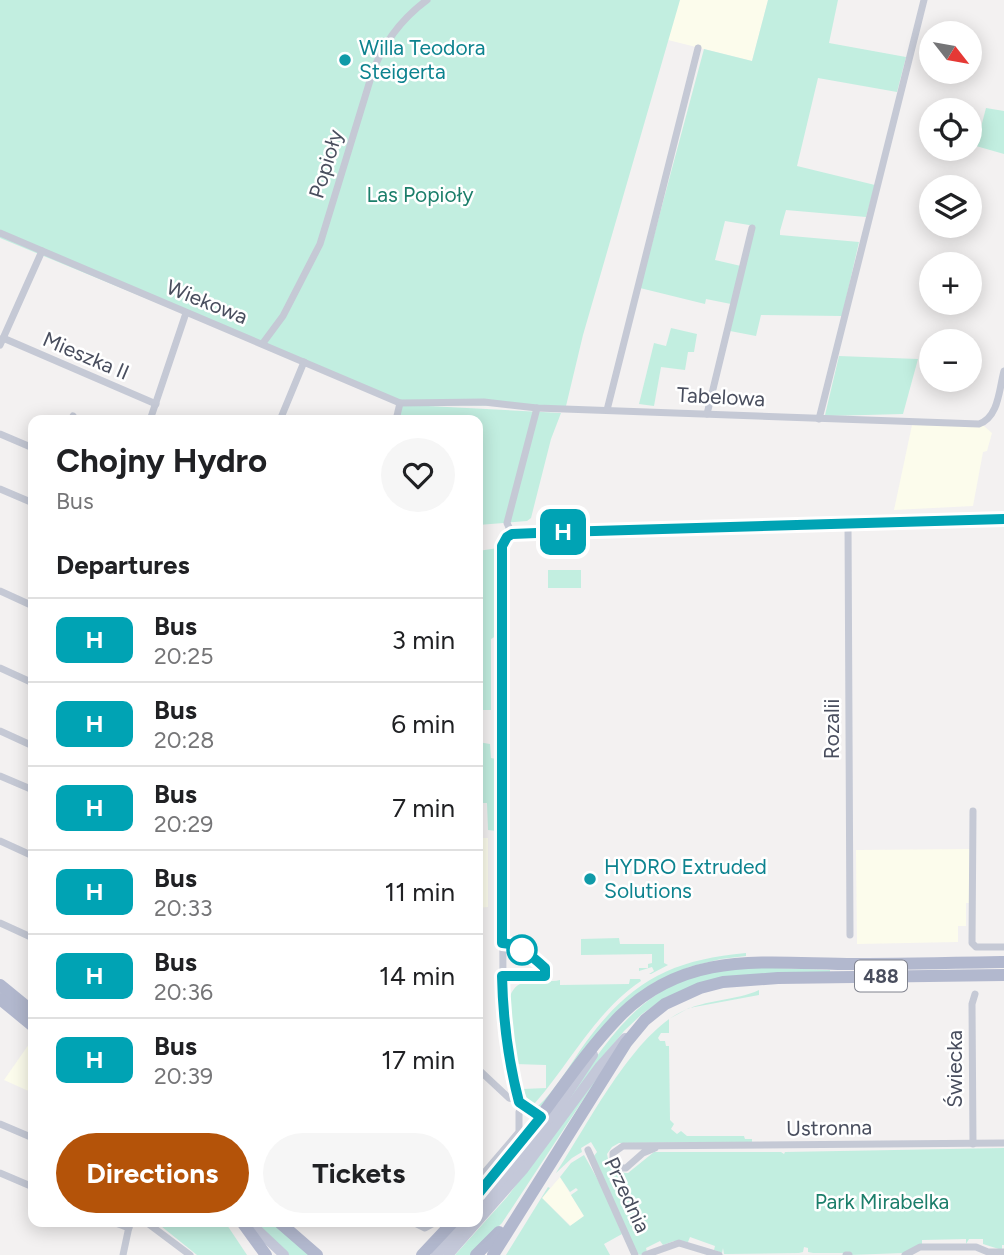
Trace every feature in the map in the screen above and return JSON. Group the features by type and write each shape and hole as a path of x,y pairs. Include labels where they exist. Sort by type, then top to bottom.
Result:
{"main road":[{"name":"488","path":"483,1188 607,1031 632,1005 653,990 689,973 722,964 752,962 1004,962"},
{"name":"488","path":"493,1255 626,1043 645,1020 665,1004 685,994 736,980 1004,975"},
{"path":"0,985 28,1008"},
{"path":"0,999 28,1022"},
{"path":"483,1215 523,1170 605,1060 645,1020"},
{"path":"483,1203 540,1135 607,1031"},
{"path":"477,1255 530,1194"},
{"path":"246,1227 266,1255"},
{"path":"253,1227 284,1255"},
{"path":"285,1227 317,1255"},
{"path":"422,1255 448,1227"},
{"path":"436,1255 462,1227"},
{"path":"448,1255 473,1227"}],"street":[{"name":"Popioły","path":"263,343 283,316 320,244 373,70 399,23 427,0"},
{"path":"819,419 924,0"},
{"path":"607,410 698,48"},
{"path":"707,414 752,228"},
{"name":"Wiekowa","path":"0,233 400,403"},
{"path":"1,342 42,251"},
{"path":"152,415 186,313"},
{"name":"Mieszka II","path":"1,342 156,404"},
{"path":"282,415 304,362"},
{"name":"Tabelowa","path":"400,403 484,402 537,408 982,423 990,418 995,410 1004,371"},
{"path":"397,415 400,403"},
{"path":"512,534 508,523 537,408"},
{"path":"0,434 28,446"},
{"path":"0,489 28,499"},
{"path":"483,1174 519,1132 521,1103 506,1043 502,976 502,546 507,537 512,534 1004,519"},
{"name":"Rozalii","path":"848,523 850,935"},
{"path":"0,591 28,604"},
{"path":"0,668 28,680"},
{"path":"0,731 28,744"},
{"path":"0,776 28,788"},
{"path":"973,811 974,946 1004,947"},
{"path":"0,841 28,854"},
{"path":"0,923 28,936"},
{"name":"Świecka","path":"973,1144 971,1006 975,994"},
{"path":"483,1074 512,1100 541,1117"},
{"path":"0,1124 28,1136"},
{"name":"Ustronna","path":"655,1148 643,1153 626,1168 619,1168 613,1162 613,1153 619,1147 1004,1143"},
{"name":"Przednia","path":"588,1150 635,1255"},
{"path":"0,1173 28,1185"},
{"path":"123,1255 129,1227"},
{"path":"153,1227 190,1255"},
{"path":"645,1255 679,1243 719,1255"},
{"path":"909,1255 920,1247 976,1247 988,1252 1004,1252"}],"shaded area":[{"path":"669,0 768,0 752,61 660,38"},
{"path":"912,425 984,426 992,433 987,451 983,452 973,506 894,510"},
{"path":"483,838 488,838 488,907 483,908"},
{"path":"971,849 970,903 966,903 966,926 958,926 958,942 857,944 856,850"},
{"path":"28,1045 28,1091 4,1080"},
{"path":"560,1177 584,1216 571,1226 542,1198"}],"green space":[{"name":"Las Popioły","path":"0,0 680,0 583,335 566,406 409,405 561,413 551,439 531,518 527,521 483,525 483,415 399,415 402,404 0,238"},
{"path":"768,0 838,0 829,43 906,57 897,92 818,78 797,166 875,185 866,217 786,210 780,231 780,235 859,242 842,316 761,315 756,336 730,331 755,226 725,221 715,260 741,266 731,304 706,299 705,304 640,288 704,49 752,61"},
{"path":"986,108 1004,111 1004,154 982,148 982,123"},
{"path":"671,328 697,334 694,352 688,352 685,370 661,367 654,406 639,404 654,343 666,346"},
{"path":"839,356 918,359 903,414 825,415"},
{"path":"498,548 496,636 491,639 491,710 483,710 483,550"},
{"path":"548,570 581,570 581,588 548,588"},
{"path":"483,743 490,744 491,758 496,759 497,831 488,830 487,803 483,803"},
{"path":"619,938 620,944 664,944 664,963 668,965 649,974 654,971 652,967 639,971 639,968 648,968 648,964 652,963 652,954 581,955 581,939"},
{"path":"746,953 746,956 689,967 655,982 632,998 541,1106 537,1107 603,1021 619,1003 637,989 674,968 719,956"},
{"path":"748,967 830,972 732,976 666,997 624,1031 562,1109 619,1028 655,996 700,975"},
{"path":"630,979 641,981 610,1007 535,1103 529,1103 523,1089 546,1088 546,1065 515,1064 508,1021 509,998 513,990 520,984 529,982 560,980 560,985 629,984"},
{"path":"759,990 759,995 691,1008 741,996"},
{"name":"Park Mirabelka","path":"669,1020 669,1033 661,1033 658,1038 669,1046 670,1120 674,1124 671,1129 677,1134 681,1131 687,1136 744,1136 745,1139 752,1139 752,1142 619,1143 607,1154 609,1164 616,1172 628,1173 654,1152 784,1154 1004,1148 1002,1250 983,1244 983,1239 969,1239 966,1244 966,1239 922,1240 922,1244 903,1253 813,1253 804,1247 803,1252 799,1253 724,1254 723,1248 722,1253 714,1250 715,1246 690,1237 688,1242 674,1241 663,1245 660,1241 646,1248 647,1252 640,1255 637,1253 594,1156 597,1152 591,1142 581,1148 582,1152 556,1173 628,1061 645,1041"},
{"path":"608,1062 502,1223 471,1255 455,1255 483,1227"},
{"path":"584,1155 603,1189 622,1234 604,1244 610,1255 506,1255 548,1187 550,1188 542,1198 570,1226 584,1216 571,1195 578,1190 576,1188 570,1192 560,1177 571,1163"},
{"path":"162,1227 228,1227 247,1255 197,1255"},
{"path":"258,1227 280,1227 312,1255 289,1255"}],"bus line":[{"name":"H","path":"483,1188 541,1117 519,1102 506,1045 503,1015 502,976 545,976 545,968 529,955 514,945 502,943 502,546 507,537 512,534 561,532 1004,519"}],"place":[{"name":"Willa Teodora Steigerta","path":"345,60"},
{"name":"HYDRO Extruded Solutions","path":"590,879"}]}
